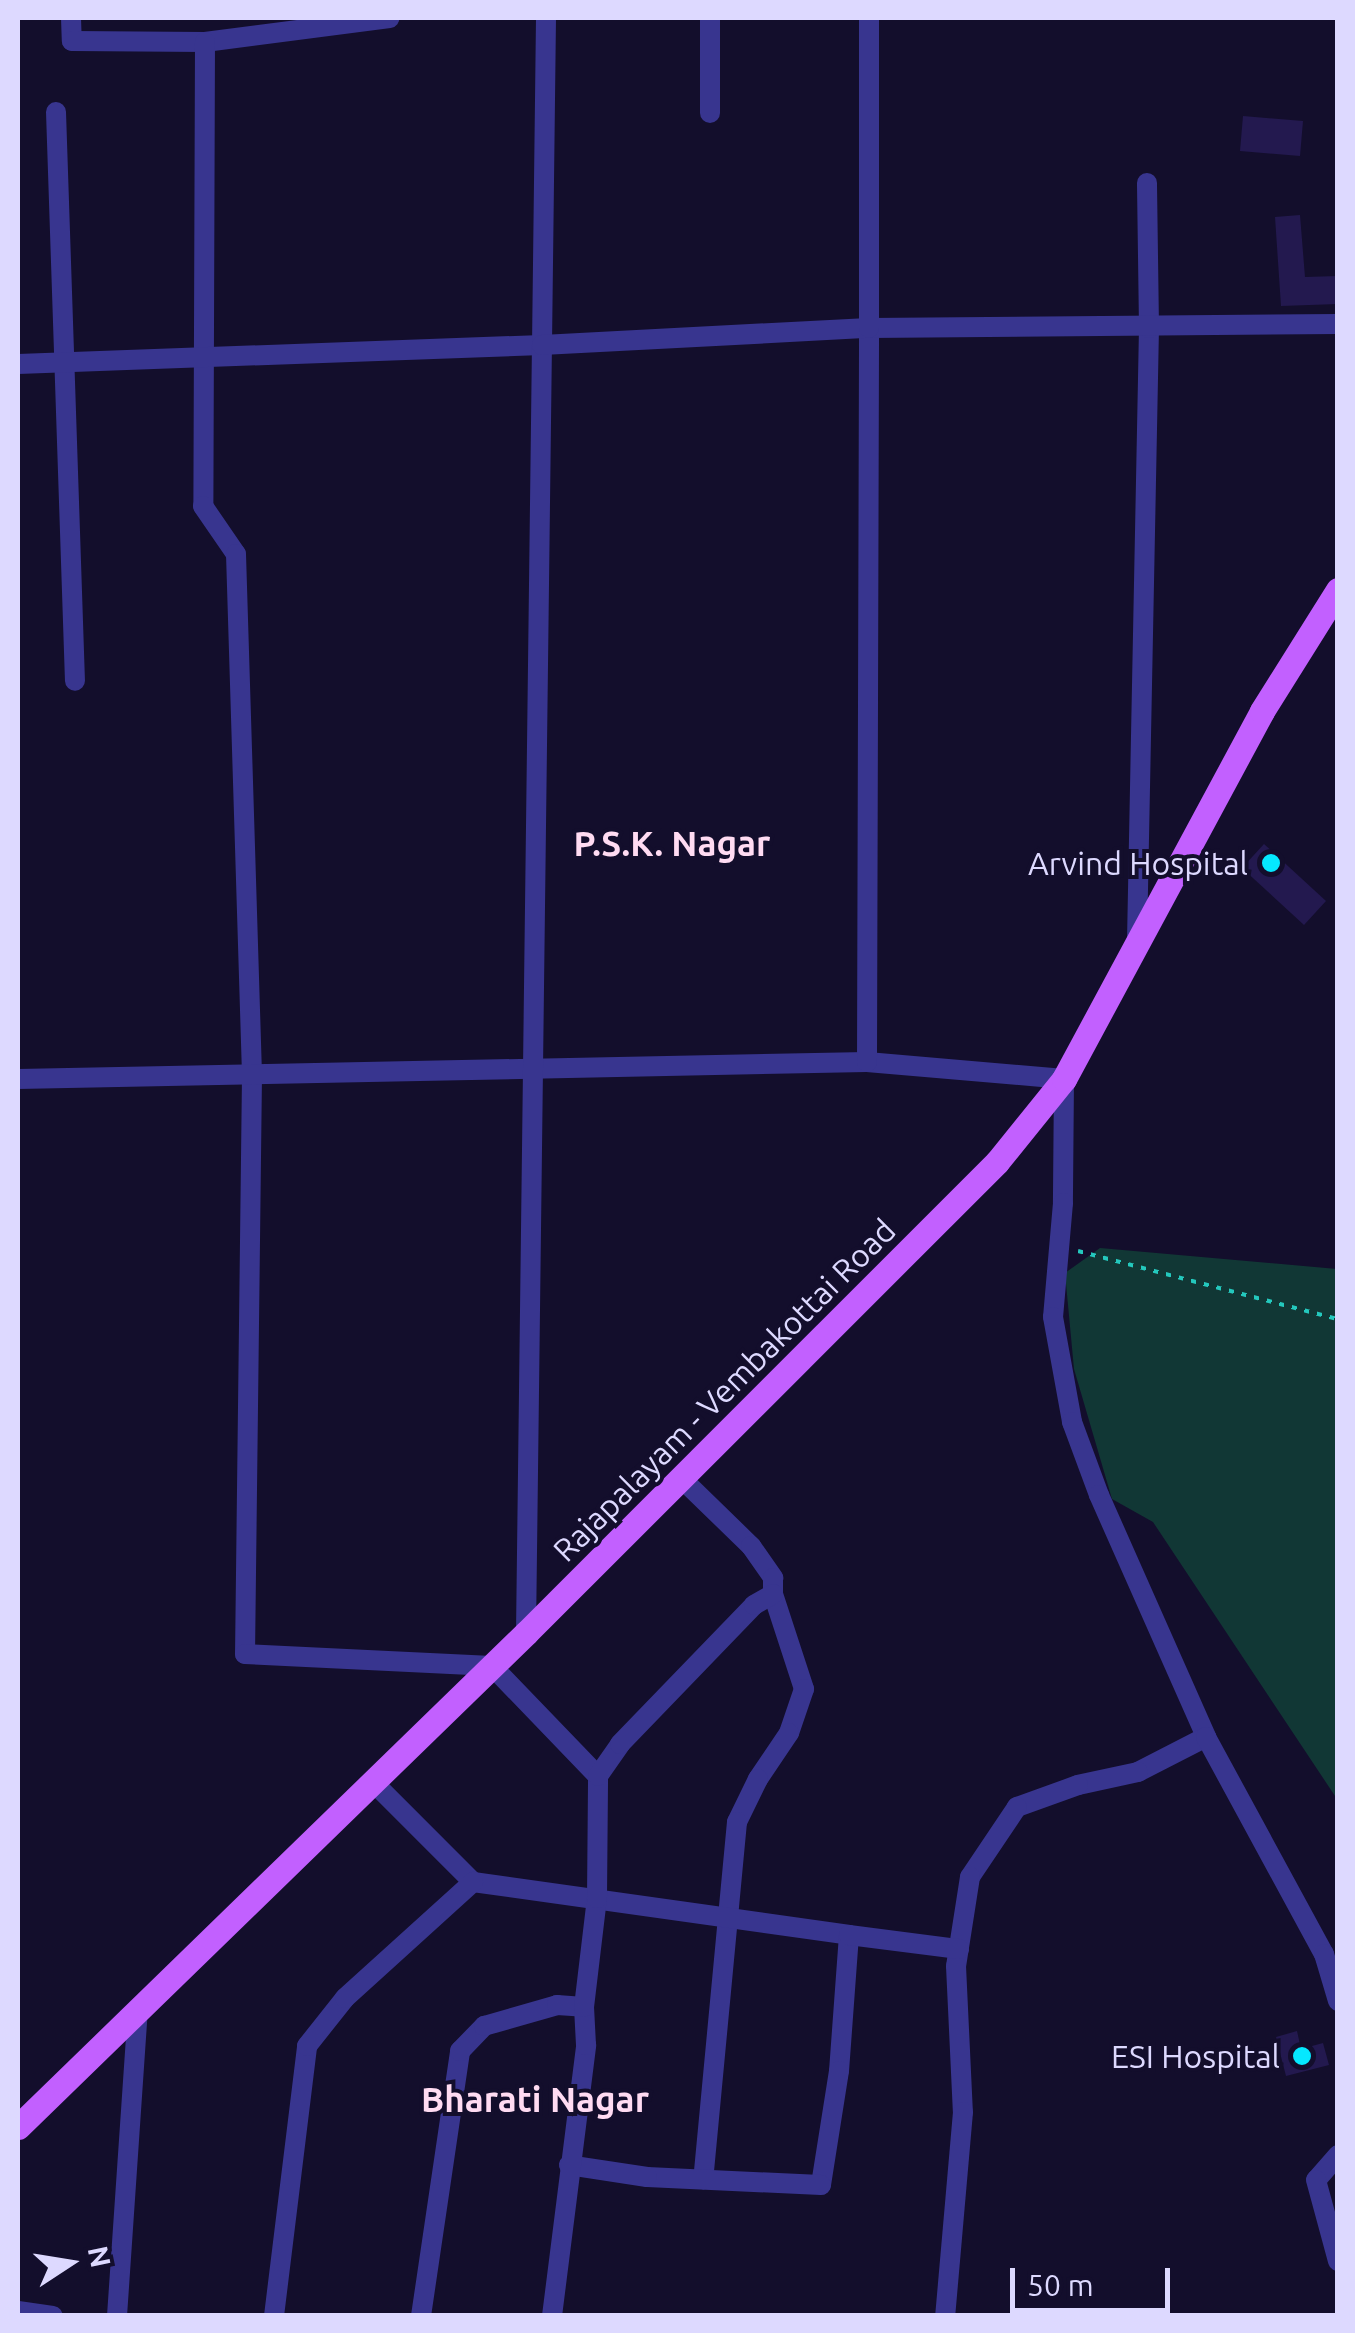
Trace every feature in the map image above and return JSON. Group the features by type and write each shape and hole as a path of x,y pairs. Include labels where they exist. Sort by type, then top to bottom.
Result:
{"main road":[{"name":"Rajapalayam - Vembakottai Road","path":"18,2128 526,1634 997,1162 1064,1078 1262,711 1337,594"}],"street":[{"path":"71,18 72,41 205,42 379,18"},
{"path":"526,1634 536,1071 546,18"},
{"path":"710,18 710,113"},
{"path":"867,1062 869,18"},
{"path":"205,42 204,506 236,554 252,1075 246,1654 492,1666 598,1776"},
{"path":"56,112 72,361 75,680"},
{"path":"1137,944 1149,328 1147,183"},
{"path":"18,364 542,345 868,328 1338,324"},
{"path":"18,1079 867,1062 1064,1078 1053,1317 1072,1422 1206,1737 1324,1954 1338,2001"},
{"path":"681,1478 751,1546 773,1578 773,1594 804,1689 789,1733 758,1778 736,1822 703,2179"},
{"path":"552,2316 586,2045 584,2007 597,1898 598,1776 634,1730 754,1605 773,1594"},
{"path":"945,2316 963,2112 959,1949 970,1878 1017,1808 1078,1785 1138,1772 1206,1737"},
{"path":"373,1782 472,1882 959,1949"},
{"path":"274,2316 308,2046 346,1998 472,1882"},
{"path":"569,2165 647,2177 822,2185 839,2071 849,1935"},
{"path":"422,2316 460,2050 484,2026 556,2005 584,2007"},
{"path":"117,2316 138,2012"},
{"path":"1338,2154 1316,2180 1338,2261"},
{"path":"18,2311 53,2316"}],"path":[{"path":"1059,1246 1338,1319"}],"green space":[{"path":"1100,1248 1337,1269 1337,1799 1153,1522 1112,1499 1074,1369 1065,1273"}],"building":[{"path":"1243,116 1303,121 1300,156 1240,151"},
{"path":"1300,215 1305,277 1338,276 1338,304 1281,306 1275,217"},
{"path":"1264,844 1326,901 1304,925 1242,868"},
{"path":"1297,2031 1301,2049 1323,2043 1329,2065 1286,2076 1276,2037"}],"place":[{"name":"Arvind Hospital","path":"1271,863"},
{"name":"ESI Hospital","path":"1302,2056"}],"district":[{"name":"P.S.K. Nagar","path":"672,843"},
{"name":"Bharati Nagar","path":"535,2099"}]}
